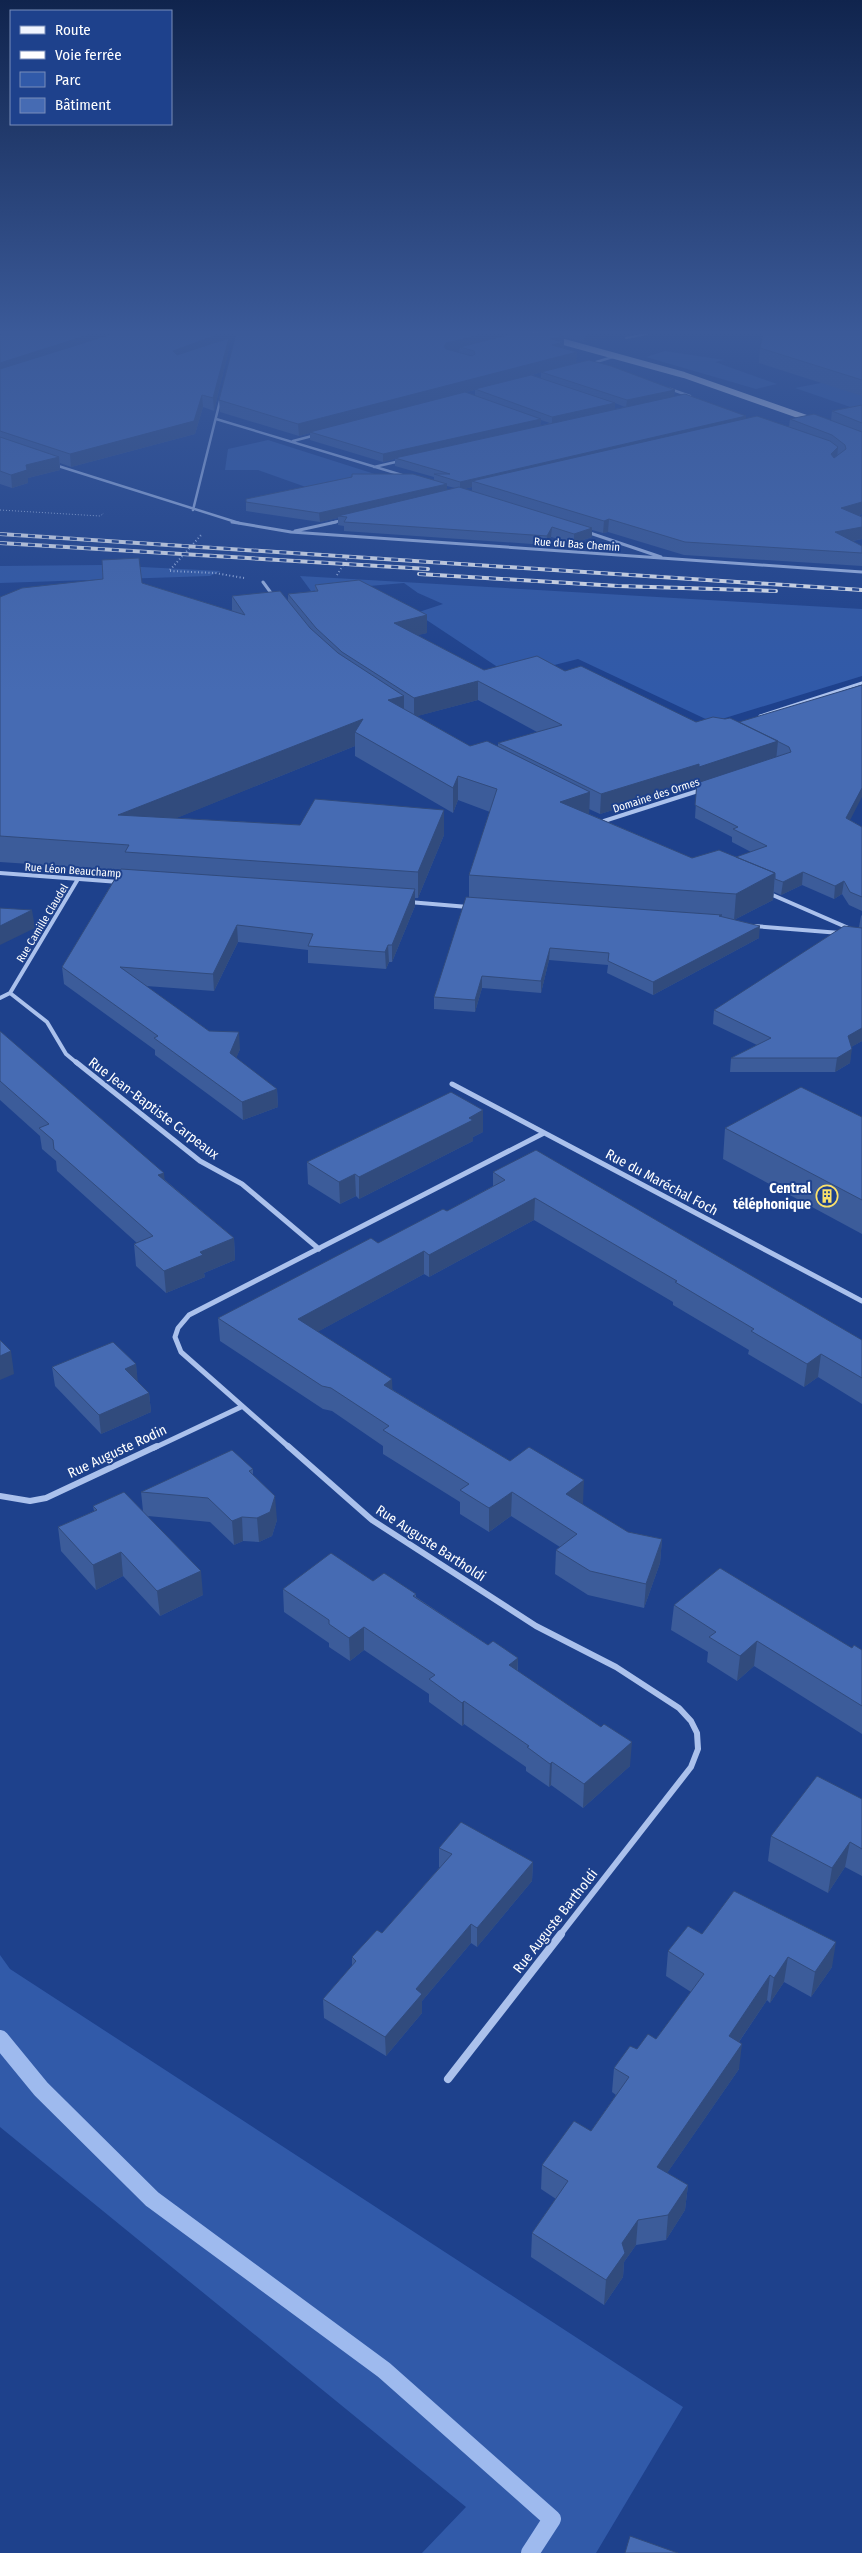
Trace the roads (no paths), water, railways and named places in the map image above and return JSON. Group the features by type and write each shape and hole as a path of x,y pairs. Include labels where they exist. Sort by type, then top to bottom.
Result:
{"street":[{"path":"193,510 207,453"},
{"path":"330,453 402,476"},
{"path":"374,467 402,460"},
{"name":"Rue du Bas Chemin","path":"47,462 229,521 291,532 862,572"},
{"path":"291,532 347,519"},
{"path":"579,530 634,546 666,559"},
{"path":"263,582 275,598"},
{"path":"758,717 862,683"},
{"name":"Domaine des Ormes","path":"604,821 711,786"},
{"path":"596,818 612,825"},
{"name":"Rue Léon Beauchamp","path":"0,873 128,882"},
{"name":"Rue Camille Claudel","path":"10,993 78,879"},
{"path":"763,891 862,934"},
{"path":"407,902 477,907"},
{"path":"751,925 827,932 862,938"},
{"path":"0,998 10,993"},
{"name":"Rue Jean-Baptiste Carpeaux","path":"10,993 47,1022 66,1054 200,1161 242,1184 319,1249"},
{"name":"Rue du Maréchal Foch","path":"452,1084 862,1301"},
{"name":"Rue Auguste Bartholdi","path":"448,2079 691,1768 698,1749 697,1733 691,1720 679,1708 641,1682 536,1626 372,1520 241,1407 181,1352 175,1344 174,1334 180,1323 189,1315 544,1133"},
{"name":"Rue Auguste Rodin","path":"0,1496 30,1501 46,1498 241,1407"}],"waterway":[{"path":"0,2039 41,2089 152,2199 384,2370 552,2519 530,2553"}],"railway":[{"path":"0,534 862,590"},
{"path":"0,543 428,569"},
{"path":"419,574 618,586 776,591"}],"place":[{"name":"Central téléphonique","path":"827,1196"}]}
